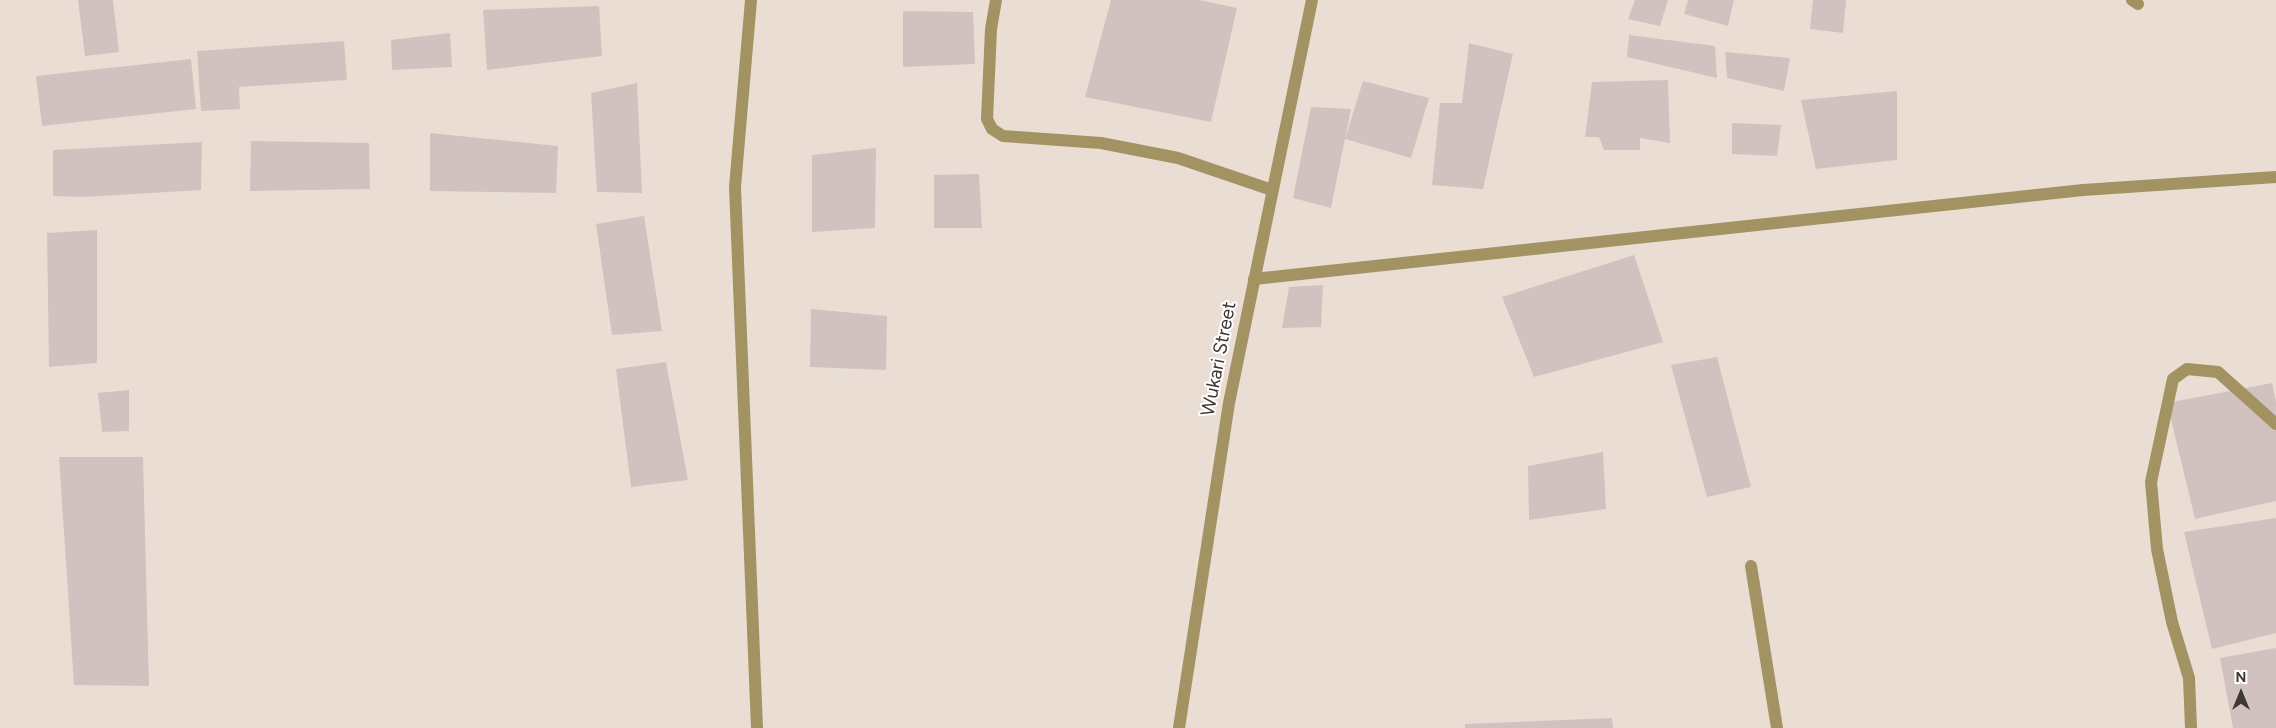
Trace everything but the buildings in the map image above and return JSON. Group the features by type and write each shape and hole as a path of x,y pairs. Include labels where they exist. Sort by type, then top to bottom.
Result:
{"street":[{"path":"751,0 735,187 757,728"},
{"path":"996,0 991,29 987,120 992,129 1004,136 1101,143 1178,158 1272,190"},
{"name":"Wukari Street","path":"1179,728 1228,403 1312,0"},
{"path":"1254,279 2083,190 2276,177"},
{"path":"2190,728 2189,678 2172,622 2157,549 2151,482 2173,379 2187,369 2218,372 2276,424"},
{"path":"1752,566 1777,728"}]}
